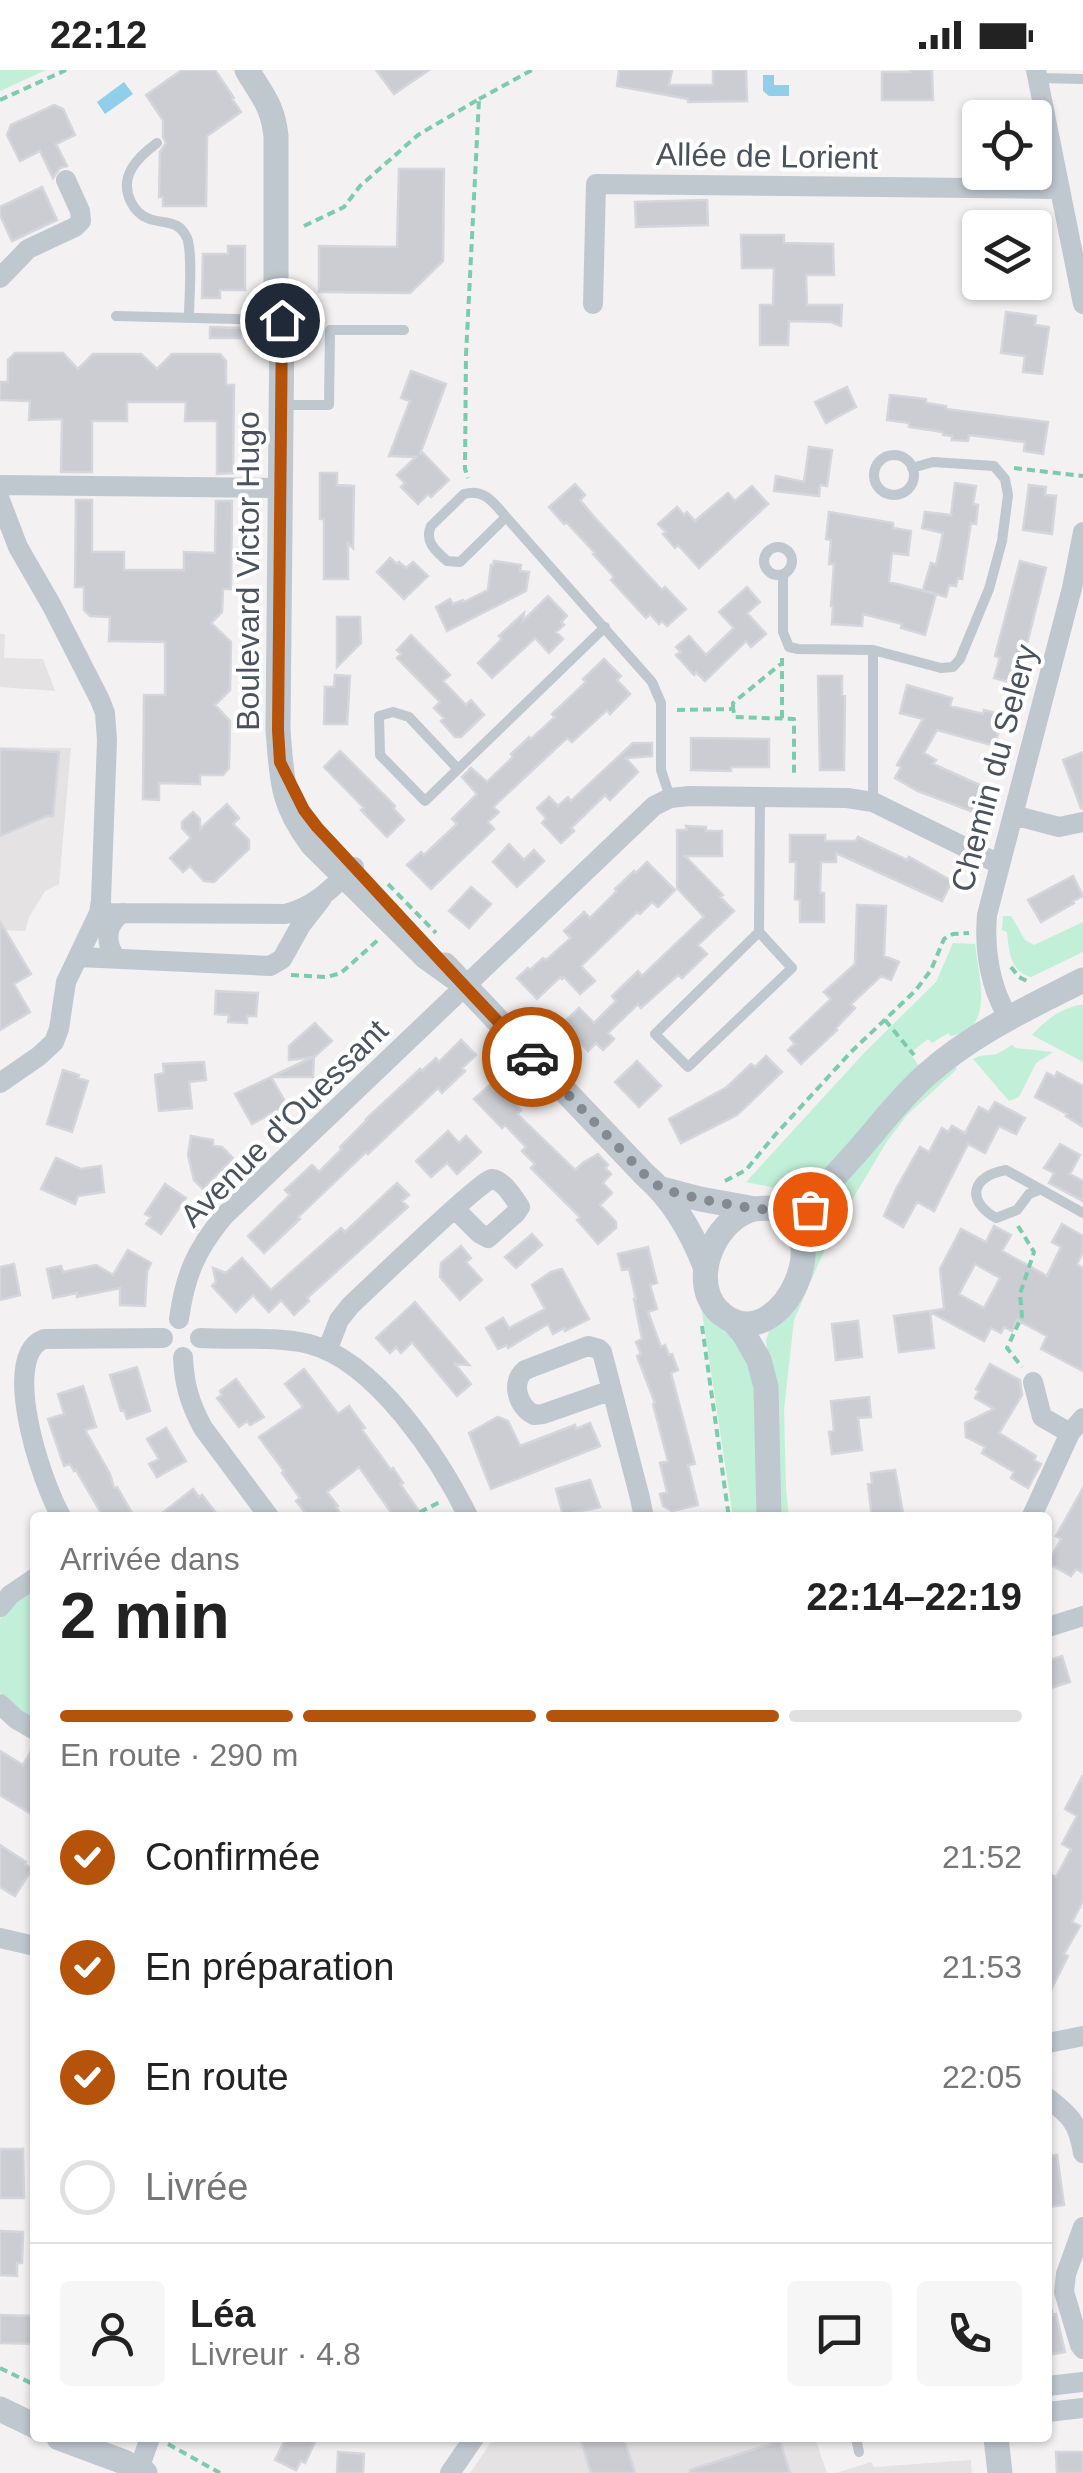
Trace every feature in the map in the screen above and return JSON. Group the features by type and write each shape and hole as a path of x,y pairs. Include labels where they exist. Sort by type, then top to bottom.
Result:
{"street":[{"name":"Boulevard Victor Hugo","path":"247,70 269,104 275,126 276,284 282,320 280,762 304,810 349,872 433,950 459,982 662,1189 706,1266"},
{"name":"Boulevard Victor Hugo","path":"264,70 284,101 290,128 290,282 282,320"},
{"path":"1037,74 1083,304"},
{"path":"1,274 28,249 81,221 66,180"},
{"name":"Allée de Lorient","path":"592,304 596,184 1058,188"},
{"path":"0,485 280,488"},
{"path":"0,500 18,547 105,713 108,740 98,913 66,982 60,1029 54,1042 0,1082"},
{"name":"Chemin du Selery","path":"1008,1017 987,956 990,900 1072,588 1083,532"},
{"path":"670,798 848,798 873,802 999,864"},
{"name":"Avenue d'Ouessant","path":"179,1319 190,1267 224,1216 459,982 647,810 670,798"},
{"path":"1012,815 1059,827 1083,822"},
{"path":"79,956 270,966 279,962 322,898 349,872"},
{"path":"98,913 274,915 300,909 322,898"},
{"path":"116,958 109,946 108,930 123,913"},
{"path":"274,915 283,926 286,950"},
{"path":"801,1236 818,1194 928,1073 1008,1017 1083,980"},
{"name":"Boulevard Victor Hugo","path":"662,1189 701,1190 766,1210"},
{"path":"759,1360 734,1322 714,1306 704,1280 706,1266 720,1234 732,1221 766,1210 790,1208 818,1194"},
{"path":"327,1351 339,1320 350,1306 455,1208"},
{"path":"734,1322 752,1324 766,1319 786,1301 798,1280 804,1255 796,1225 766,1210"},
{"path":"179,1319 199,1330 196,1351 184,1357 169,1352 162,1338 167,1326 179,1319"},
{"path":"766,1319 759,1360 767,1399 769,1512"},
{"path":"59,1512 16,1426 12,1373 18,1356 36,1341 54,1338 162,1338"},
{"path":"200,1338 297,1342 327,1351 361,1374 393,1404 426,1443 466,1512"},
{"path":"612,1390 534,1415 522,1405 516,1384 525,1370 592,1346 602,1352 612,1390 642,1512"},
{"path":"184,1357 186,1388 195,1413 266,1512"},
{"path":"1034,1382 1042,1416 1077,1426 1034,1512"},
{"path":"0,1606 30,1581"},
{"path":"1052,1626 1083,1616"},
{"path":"0,1704 30,1727"},
{"path":"0,1938 30,1945"},
{"path":"1052,2042 1083,2036 1083,2013"},
{"path":"1052,2101 1079,2129 1083,2153"},
{"path":"1083,2228 1066,2274 1064,2292 1083,2349"},
{"path":"1052,2386 1083,2382"},
{"path":"0,2408 30,2423"},
{"path":"1052,2412 1083,2408"},
{"path":"69,2442 142,2471 157,2442"},
{"path":"450,2473 471,2442"},
{"path":"996,2442 1000,2473"}],"lane":[{"path":"1037,74 1083,79"},
{"path":"157,143 133,166 127,181 128,194 141,215 172,223 185,234 189,246 189,317"},
{"path":"116,316 282,320"},
{"path":"281,405 330,405 330,330 404,330"},
{"path":"783,575 783,632 789,647 873,650 941,668 956,665 989,589 1002,542 1008,494 1005,479 994,466 932,462 912,468"},
{"path":"506,517 465,559 456,563 446,561 433,548 428,532 464,494 473,492 492,500 652,682 662,710 660,770 670,798"},
{"path":"458,768 408,716 394,712 379,716 380,754 425,800 605,628"},
{"path":"873,650 873,802"},
{"path":"759,932 654,1034 688,1067 792,968 759,932 760,798"},
{"path":"1039,1190 1028,1194 1011,1214 996,1218 978,1202 976,1192 980,1180 992,1172 1006,1170 1083,1213"},
{"path":"857,2442 859,2452"}],"path":[{"path":"0,100 66,70"},
{"path":"304,226 344,207 360,186 418,135 532,70"},
{"path":"473,492 465,469 466,355 479,99"},
{"path":"994,466 1083,476"},
{"path":"782,718 786,643"},
{"path":"782,663 733,703 733,710 736,717 794,719 794,797"},
{"path":"662,710 733,710"},
{"path":"388,884 443,940"},
{"path":"701,1190 746,1170 838,1066 925,980 944,939 953,934 986,934"},
{"path":"270,966 279,974 327,977 342,972 379,939"},
{"path":"1008,963 1027,983 1038,979"},
{"path":"885,1020 920,1060"},
{"path":"1008,1348 1022,1316 1020,1294 1034,1252 1011,1214"},
{"path":"702,1327 728,1512"},
{"path":"420,1512 457,1494"},
{"path":"0,2368 30,2383"},
{"path":"162,2442 220,2473"}],"shaded area":[{"path":"0,634 5,634 4,658 43,659 55,691 0,687"},
{"path":"0,747 71,748 59,884 45,891 25,931 0,930"},
{"path":"491,2442 816,2442 827,2473 470,2473"},
{"path":"971,2460 972,2473 836,2473 871,2462 874,2467"}],"green space":[{"path":"0,70 46,70 0,91"},
{"path":"1003,916 1011,916 1025,940 1034,945 1083,922 1083,952 1031,977 1024,974 1012,960 1007,932 1002,930"},
{"path":"953,943 975,944 981,997 978,1017 971,1027 951,1036 948,1033 932,1043 928,1039 910,1053 920,1068 801,1198 789,1201 775,1188 746,1182 864,1053 936,982"},
{"path":"1083,1005 1083,1062 1032,1035 1052,1017"},
{"path":"1012,1045 1053,1052 1036,1063 1019,1097 1009,1101 973,1059 997,1054"},
{"path":"954,1065 957,1069 907,1115 886,1143 831,1235 794,1320 784,1410 788,1512 778,1512 766,1340 810,1219 901,1110"},
{"path":"704,1308 741,1341 758,1396 759,1512 732,1512"},
{"path":"30,1589 30,1720 8,1705 0,1692 0,1619 7,1606"}],"water":[{"path":"763,75 774,75 774,85 789,85 789,96 769,96 763,91"},
{"path":"124,82 133,94 105,114 97,102"}],"building":[{"path":"182,70 215,70 241,112 207,136 206,206 163,206 163,197 159,197 160,152 166,143 163,120 146,95"},
{"path":"376,70 429,70 394,94"},
{"path":"619,70 672,70 669,85 713,85 713,70 746,70 747,101 688,102 617,86"},
{"path":"932,70 933,100 882,100 882,72"},
{"path":"54,105 63,109 75,135 56,144 67,166 60,168 53,178 40,151 20,161 7,135 11,125"},
{"path":"399,169 444,169 443,261 410,293 319,292 319,246 397,247"},
{"path":"42,187 57,220 12,241 0,207"},
{"path":"707,200 708,225 636,227 635,202"},
{"path":"741,235 784,235 784,243 833,244 834,275 806,275 807,305 842,305 841,326 831,322 789,321 788,345 760,345 760,305 773,305 774,268 742,268"},
{"path":"228,246 245,246 245,290 220,290 220,298 202,298 203,254 228,254"},
{"path":"1006,312 1036,316 1035,325 1049,327 1042,374 1023,372 1025,356 1001,353"},
{"path":"210,327 241,328 240,338 210,338"},
{"path":"15,353 63,353 78,369 93,354 141,354 157,369 172,354 220,354 226,361 226,385 234,385 233,473 217,474 217,421 185,421 186,402 127,402 127,421 92,421 92,472 61,472 62,419 29,420 30,401 0,400 0,382 8,382 8,360"},
{"path":"411,371 446,384 420,454 449,480 418,504 401,487 405,483 397,475 416,457 389,456 410,401 401,398"},
{"path":"847,387 856,407 826,423 815,402"},
{"path":"890,395 926,399 926,403 946,409 1048,422 1043,454 1024,451 1025,442 969,435 968,441 952,440 943,432 887,420"},
{"path":"809,447 832,450 827,486 820,485 819,496 774,491 776,476 804,482"},
{"path":"320,473 337,473 337,485 354,486 348,579 324,579"},
{"path":"955,483 976,486 973,504 978,505 976,524 971,523 962,579 958,578 956,586 949,585 946,597 923,590 931,563 936,565 943,533 922,528 925,512 951,515"},
{"path":"575,484 585,495 580,500 596,519 662,590 665,587 686,609 667,626 650,614 646,618 611,580 614,577 595,553 549,507"},
{"path":"1029,485 1046,487 1045,495 1056,496 1052,534 1023,530"},
{"path":"752,486 768,504 699,568 678,545 675,548 658,524 677,507 695,521 728,493 735,501"},
{"path":"76,500 92,500 92,552 124,552 124,570 184,570 184,552 215,553 216,501 232,501 231,589 223,589 222,612 211,623 231,642 230,690 215,705 230,721 229,768 223,775 200,775 200,784 159,783 159,800 143,799 144,695 165,695 165,642 109,641 110,617 90,616 84,610 84,587 75,587"},
{"path":"829,512 893,523 893,528 911,531 908,555 892,553 889,582 936,594 925,635 901,628 902,624 863,614 862,626 832,624 834,564 829,564 831,540 826,539"},
{"path":"390,558 406,568 413,562 428,576 404,599 377,572"},
{"path":"494,561 521,565 520,571 529,572 526,591 447,631 436,607 450,599 453,604 464,602 488,590"},
{"path":"1020,561 1046,568 1017,684 994,678 1000,658 995,656"},
{"path":"747,587 760,602 747,613 766,634 751,647 746,641 705,681 676,655 681,652 676,647 689,636 706,655 734,628 719,612"},
{"path":"548,596 567,616 556,632 563,639 549,653 535,638 492,678 478,663 502,639 499,636 524,613 523,621"},
{"path":"337,617 360,617 361,643 337,667"},
{"path":"411,635 450,675 443,681 466,705 471,700 484,715 461,737 455,737 441,721 444,718 434,708 440,702 397,658 401,654 397,650"},
{"path":"604,659 621,676 617,680 630,694 572,742 567,738 493,807 499,812 488,822 494,829 431,889 407,865 421,852 424,855 457,824 452,819 477,794 462,777 471,768 487,782 513,757 511,754 555,717 552,714"},
{"path":"335,675 350,676 347,724 324,724 325,687 334,687"},
{"path":"818,676 842,676 844,770 820,770"},
{"path":"907,685 952,698 950,706 1003,715 995,746 937,730 924,753 936,760 933,764 984,787 973,812 895,778 901,767 897,765 923,719 900,713"},
{"path":"691,738 769,739 769,767 691,770"},
{"path":"633,743 652,743 652,756 626,758 638,772 610,800 605,795 561,843 542,823 546,818 537,808 549,797 558,806 568,797 571,801"},
{"path":"0,749 59,752 53,816 0,836"},
{"path":"340,751 404,820 387,837 324,767"},
{"path":"1083,752 1083,809 1063,760"},
{"path":"227,804 239,818 233,824 249,840 249,849 214,882 204,881 190,866 183,872 170,858 191,838 182,822 193,812 200,819 200,829"},
{"path":"686,826 722,831 722,856 685,856 734,911 698,945 707,954 682,978 678,975 641,1008 638,1004 608,1033 614,1039 603,1050 596,1043 588,1051 562,1024 579,1008 594,1023 616,1001 612,996 638,971 642,976 704,917 677,888 677,830 687,830"},
{"path":"790,835 825,835 825,841 856,841 858,837 907,860 909,857 952,881 942,901 836,853 836,862 821,862 824,922 800,922 800,900 795,899 796,862 790,862"},
{"path":"509,844 524,860 534,850 544,861 517,887 493,862"},
{"path":"647,862 675,890 658,907 652,902 640,914 637,912 581,966 595,981 580,994 560,977 537,999 517,978 571,938 564,931 584,912 590,918 615,889"},
{"path":"1073,876 1083,896 1041,922 1028,900"},
{"path":"471,887 491,904 469,928 449,911"},
{"path":"857,905 886,906 884,956 899,962 891,980 881,976 851,1004 855,1008 837,1030 801,1064 788,1050 795,1044 790,1038 831,999 824,992 855,964"},
{"path":"0,922 31,974 14,984 30,1012 0,1030"},
{"path":"216,991 258,993 256,1016 247,1016 247,1023 228,1022 229,1015 215,1014"},
{"path":"315,1023 332,1041 314,1057 313,1077 271,1077 313,1057 289,1060 289,1046"},
{"path":"461,1040 476,1055 462,1068 465,1071 442,1093 438,1088 366,1152 264,1253 248,1236 290,1195 285,1190 312,1165 319,1172 366,1119 420,1069 436,1058 439,1062"},
{"path":"766,1056 782,1072 737,1115 681,1143 669,1119 727,1087 751,1064 755,1067"},
{"path":"637,1061 661,1086 639,1107 615,1082"},
{"path":"204,1062 206,1080 189,1082 192,1108 159,1111 155,1075 164,1073 163,1064"},
{"path":"63,1070 88,1081 72,1132 47,1124"},
{"path":"1057,1072 1083,1086 1083,1127 1035,1097 1047,1073 1055,1077"},
{"path":"271,1077 287,1105 252,1124 235,1094"},
{"path":"494,1081 521,1110 517,1114 575,1170 598,1154 608,1165 605,1168 611,1174 603,1183 612,1193 600,1205 616,1222 616,1228 598,1244 577,1220 580,1217 531,1168 535,1164 522,1151 526,1147 474,1099"},
{"path":"995,1102 1025,1118 1016,1134 999,1126 985,1153 968,1144 934,1211 917,1202 903,1227 884,1216 920,1147 929,1152 942,1128 948,1132 952,1126 965,1133 979,1107 989,1112"},
{"path":"448,1131 459,1143 466,1136 481,1152 457,1174 447,1163 431,1177 416,1161"},
{"path":"191,1136 213,1140 213,1146 222,1147 233,1158 203,1189 194,1180 188,1155"},
{"path":"1060,1144 1080,1155 1070,1174 1083,1181 1083,1201 1049,1183 1054,1173 1044,1168"},
{"path":"56,1158 81,1169 101,1166 104,1192 78,1196 75,1204 41,1189"},
{"path":"397,1183 409,1195 402,1201 408,1207 307,1298 309,1301 294,1315 281,1300 269,1312 253,1295 236,1312 212,1286 216,1282 213,1268 226,1273 242,1258 271,1290 341,1228 345,1232"},
{"path":"165,1184 186,1198 161,1234 146,1224 151,1217 145,1214"},
{"path":"1062,1224 1083,1236 1083,1252 1077,1264 1083,1268 1083,1371 1041,1349 1047,1336 1017,1320 1012,1331 1004,1327 1001,1333 991,1328 984,1341 930,1312 934,1348 899,1352 894,1316 944,1309 940,1269 961,1229 986,1242 994,1226 1011,1235 1002,1251 1047,1276 1061,1247 1052,1242","holes":["975,1264 1000,1278 984,1308 959,1294"]},
{"path":"532,1234 542,1245 516,1268 505,1257"},
{"path":"461,1246 471,1258 466,1262 482,1280 460,1300 440,1277 441,1263"},
{"path":"648,1247 657,1283 650,1285 657,1309 648,1312 661,1347 665,1345 672,1354 678,1370 671,1373 695,1464 688,1465 698,1505 672,1511 663,1506 660,1494 667,1492 660,1463 668,1461 655,1403 637,1356 641,1354 636,1342 642,1339 636,1299 629,1269 622,1270 618,1254"},
{"path":"128,1250 151,1263 145,1306 120,1305 120,1288 53,1298 47,1269 61,1266 63,1272 96,1265 113,1275"},
{"path":"14,1264 20,1295 0,1300 0,1267"},
{"path":"562,1269 589,1319 553,1334 548,1324 508,1348 507,1345 498,1349 486,1328 503,1318 509,1328 545,1309 532,1285"},
{"path":"415,1302 469,1365 455,1364 471,1384 457,1396 412,1342 401,1353 396,1347 390,1353 376,1338"},
{"path":"858,1321 862,1357 836,1360 832,1324"},
{"path":"990,1364 1020,1380 1022,1395 999,1433 1036,1456 1034,1460 1041,1464 1028,1488 1011,1478 1014,1472 982,1453 985,1447 966,1437 965,1423 994,1409 975,1398"},
{"path":"137,1367 150,1411 127,1419 110,1375"},
{"path":"304,1369 338,1414 349,1406 420,1512 391,1512 359,1467 327,1492 339,1512 304,1512 284,1471 259,1437 303,1407 285,1384"},
{"path":"236,1379 264,1417 239,1427 217,1398"},
{"path":"83,1386 96,1427 85,1430 114,1488 117,1487 132,1512 100,1512 76,1470 70,1464 64,1466 48,1419 64,1414 58,1394"},
{"path":"869,1397 871,1417 858,1418 862,1450 832,1454 831,1401"},
{"path":"498,1417 508,1421 520,1446 590,1423 600,1446 491,1489 469,1433"},
{"path":"166,1428 186,1461 157,1477 149,1464 159,1459 147,1439"},
{"path":"895,1470 903,1512 871,1512 868,1484 872,1483 871,1473"},
{"path":"590,1480 600,1507 562,1512 556,1489"},
{"path":"1083,1488 1083,1573 1076,1569 1071,1576 1052,1565 1052,1556 1061,1539 1056,1536"},
{"path":"193,1489 215,1512 164,1512"},
{"path":"1062,1656 1070,1682 1052,1688 1052,1660"},
{"path":"0,1751 23,1765 30,1753 30,1813 0,1795"},
{"path":"1083,1775 1083,1901 1072,1922 1080,1926 1064,1954 1068,1956 1052,1988 1052,1875 1056,1877 1071,1849 1062,1844 1077,1816 1065,1809"},
{"path":"0,1845 26,1862 30,1872 15,1896 0,1887"},
{"path":"0,2149 23,2149 24,2198 0,2198"},
{"path":"1057,2155 1064,2205 1052,2206 1052,2156"},
{"path":"0,2231 23,2232 22,2263 17,2263 17,2276 0,2275"},
{"path":"1052,2312 1056,2314 1065,2352 1052,2354"},
{"path":"0,2315 30,2316 30,2344 0,2343"},
{"path":"284,2442 315,2442 305,2463 301,2461 296,2470 275,2460"},
{"path":"581,2442 625,2442 635,2473 591,2473"},
{"path":"780,2442 790,2473 690,2473"},
{"path":"338,2452 364,2454 363,2473 337,2473"},
{"path":"1056,2452 1083,2452 1083,2473 1057,2473"}],"way so far":[{"path":"532,1057 662,1189 755,1209 778,1210 818,1194 810,1209"}],"route":[{"path":"282,320 280,762 317,827 532,1057"}]}
